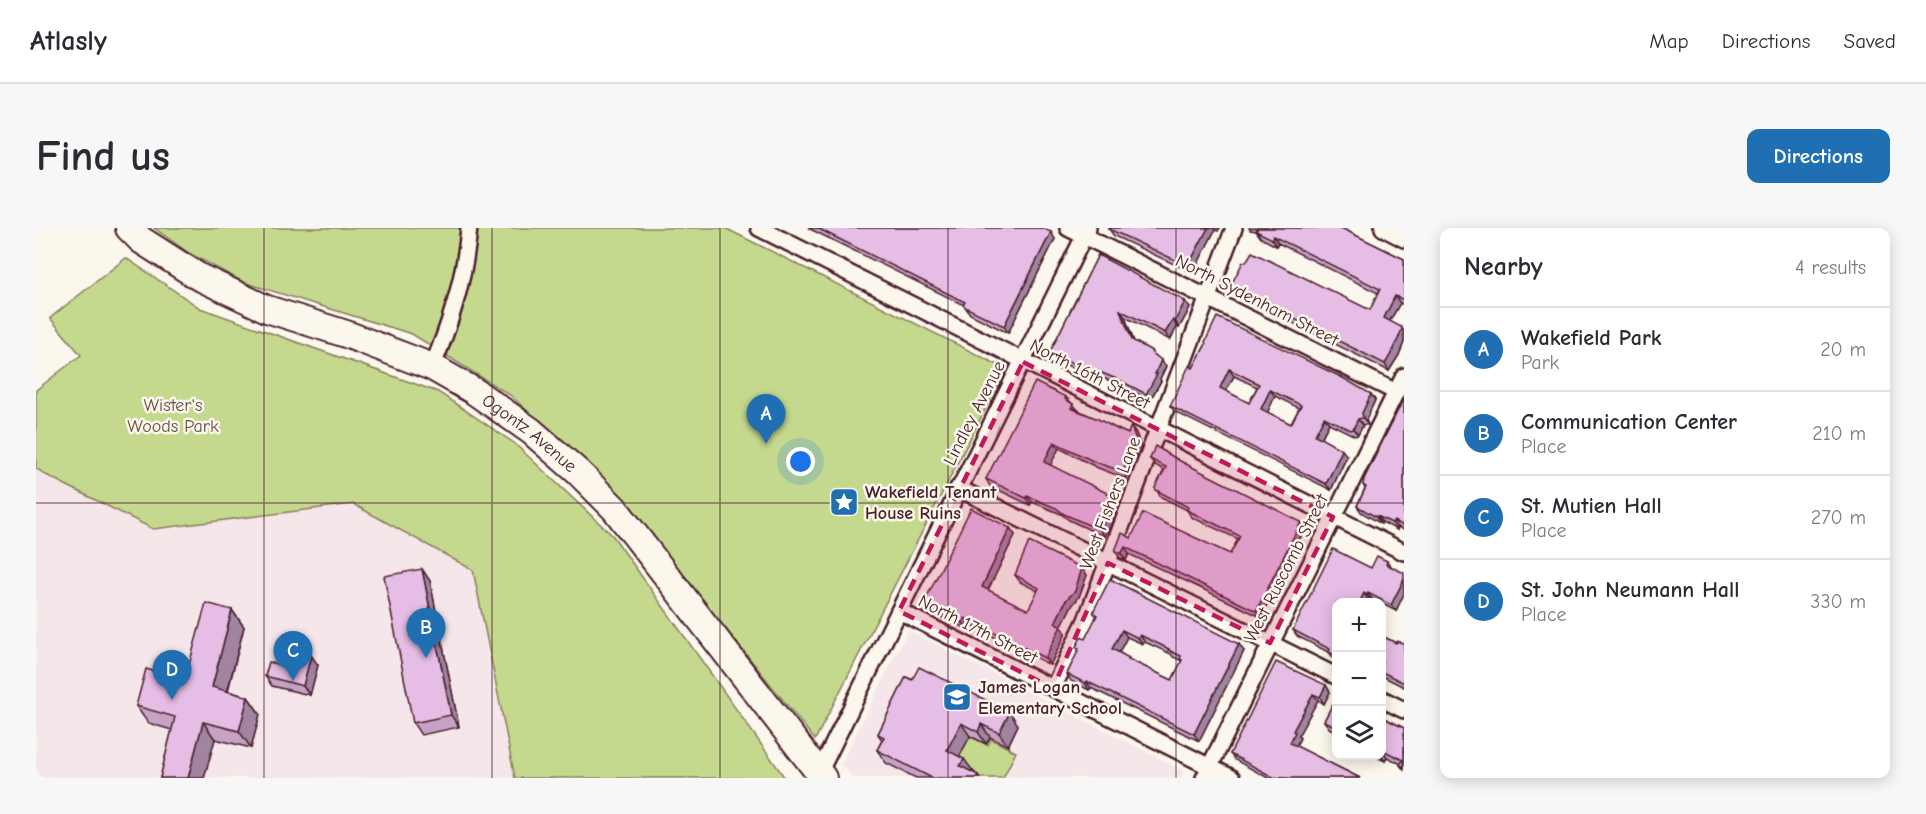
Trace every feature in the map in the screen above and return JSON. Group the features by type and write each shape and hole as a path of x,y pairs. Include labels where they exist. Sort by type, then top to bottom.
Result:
{"main road":[{"name":"Ogontz Avenue","path":"129,228 141,240 199,278 257,304 346,333 432,367 474,391 531,431 578,472 615,509 819,776"}],"street":[{"path":"432,367 456,300 469,228"},
{"name":"North 16th Street","path":"759,228 1404,552"},
{"name":"North Sydenham Street","path":"1068,228 1086,232 1208,298 1396,392"},
{"name":"West Fishers Lane","path":"1053,688 1086,620 1234,228"},
{"path":"1383,228 1404,239"},
{"name":"Lindley Avenue","path":"819,776 958,488 1086,232"},
{"name":"West Ruscomb Street","path":"1207,773 1404,376"},
{"path":"958,488 1332,674"},
{"name":"North 17th Street","path":"899,611 1053,688 1207,773 1232,778"},
{"path":"1386,701 1404,710"}],"highlighted area":[{"path":"1023,362 1333,517 1270,643 1108,563 1053,688 899,611"}],"shaded area":[{"path":"36,468 153,529 353,504 473,570 515,778 36,778"},
{"name":"James Logan Elementary School","path":"908,630 1184,771 1181,778 853,778 841,764"}],"green space":[{"path":"154,228 725,228 1006,369 815,740 617,493 510,395 412,334 243,282 189,253"},
{"name":"Wister's Woods Park","path":"126,258 200,308 438,392 514,443 613,536 785,778 515,778 473,570 353,504 153,529 36,468 36,390 81,355 50,318"},
{"path":"969,736 988,745 991,739 1016,752 1003,778 973,778 975,772 956,762"}],"building":[{"path":"817,228 1042,228 1051,232 1004,326 965,307 963,305 965,302"},
{"path":"1110,228 1208,228 1188,266"},
{"path":"1258,228 1341,228 1404,259 1404,300 1395,296 1384,318 1402,329 1385,364 1230,287 1243,262 1246,262 1252,252 1370,310 1380,289 1273,236 1272,239 1256,231"},
{"path":"1098,255 1185,301 1175,321 1173,320 1165,333 1120,310 1132,340 1152,351 1161,360 1155,374 1157,374 1146,394 1119,380 1090,368 1089,371 1050,352"},
{"path":"1217,317 1371,394 1362,413 1363,418 1358,419 1353,429 1324,417 1315,435 1342,450 1326,484 1170,406 1189,366 1193,368","holes":["1229,369 1259,384 1249,403 1220,388","1270,390 1301,405 1291,424 1261,409"]},
{"path":"1035,382 1066,397 1065,399 1073,404 1071,408 1128,434 1131,426 1136,440 1123,472 1093,461 1054,442 1044,462 1113,496 1110,509 1100,530 1056,508 1027,496 1026,498 986,479"},
{"path":"1404,398 1404,526 1376,517 1357,506 1366,487 1363,485 1364,479"},
{"path":"1155,446 1301,522 1256,611 1125,547 1121,554 1115,551 1122,533 1131,538 1143,513 1230,554 1240,536 1187,510 1188,507 1156,490 1166,467 1150,459"},
{"path":"971,508 1010,528 982,587 1028,610 1039,588 1015,575 1029,542 1082,568 1075,591 1066,600 1055,623 1060,625 1060,628 1045,658 965,618 963,623 923,605"},
{"path":"1333,549 1371,568 1377,556 1387,561 1386,564 1404,573 1404,579 1391,605 1386,602 1386,598 1378,598 1368,593 1367,595 1364,593 1362,598 1332,598 1332,654 1329,652 1330,649 1293,630"},
{"path":"422,569 451,715 413,723 384,576"},
{"path":"1110,579 1239,644 1194,734 1067,674 1079,649 1076,647 1081,637 1085,639 1097,615 1094,610","holes":["1122,630 1138,638 1140,635 1181,656 1182,660 1172,680 1112,649"]},
{"path":"206,603 232,610 212,687 248,697 239,731 203,722 188,778 160,778 175,717 136,706 146,669 167,675 169,668 187,672"},
{"path":"1386,638 1404,644 1404,683 1386,674"},
{"path":"293,651 311,655 303,686 265,676 269,662 289,667"},
{"path":"1276,662 1326,685 1320,697 1313,694 1293,731 1295,732 1290,743 1360,778 1275,778 1230,754"},
{"path":"919,667 1010,712 999,733 981,724 978,732 961,723 947,750 964,759 960,766 978,775 977,778 932,778 877,750 884,737 878,734 906,677 912,680"},
{"path":"1332,706 1332,725 1324,721"},
{"path":"1386,719 1404,728 1404,767 1400,765 1403,760 1386,752"}],"place":[{"name":"Wakefield Park","path":"766,444"},
{"name":"Wakefield Tenant House Ruins","path":"844,502"},
{"name":"Communication Center","path":"426,658"},
{"name":"St. Mutien Hall","path":"293,681"},
{"name":"James Logan Elementary School","path":"957,697"},
{"name":"St. John Neumann Hall","path":"172,700"}]}
